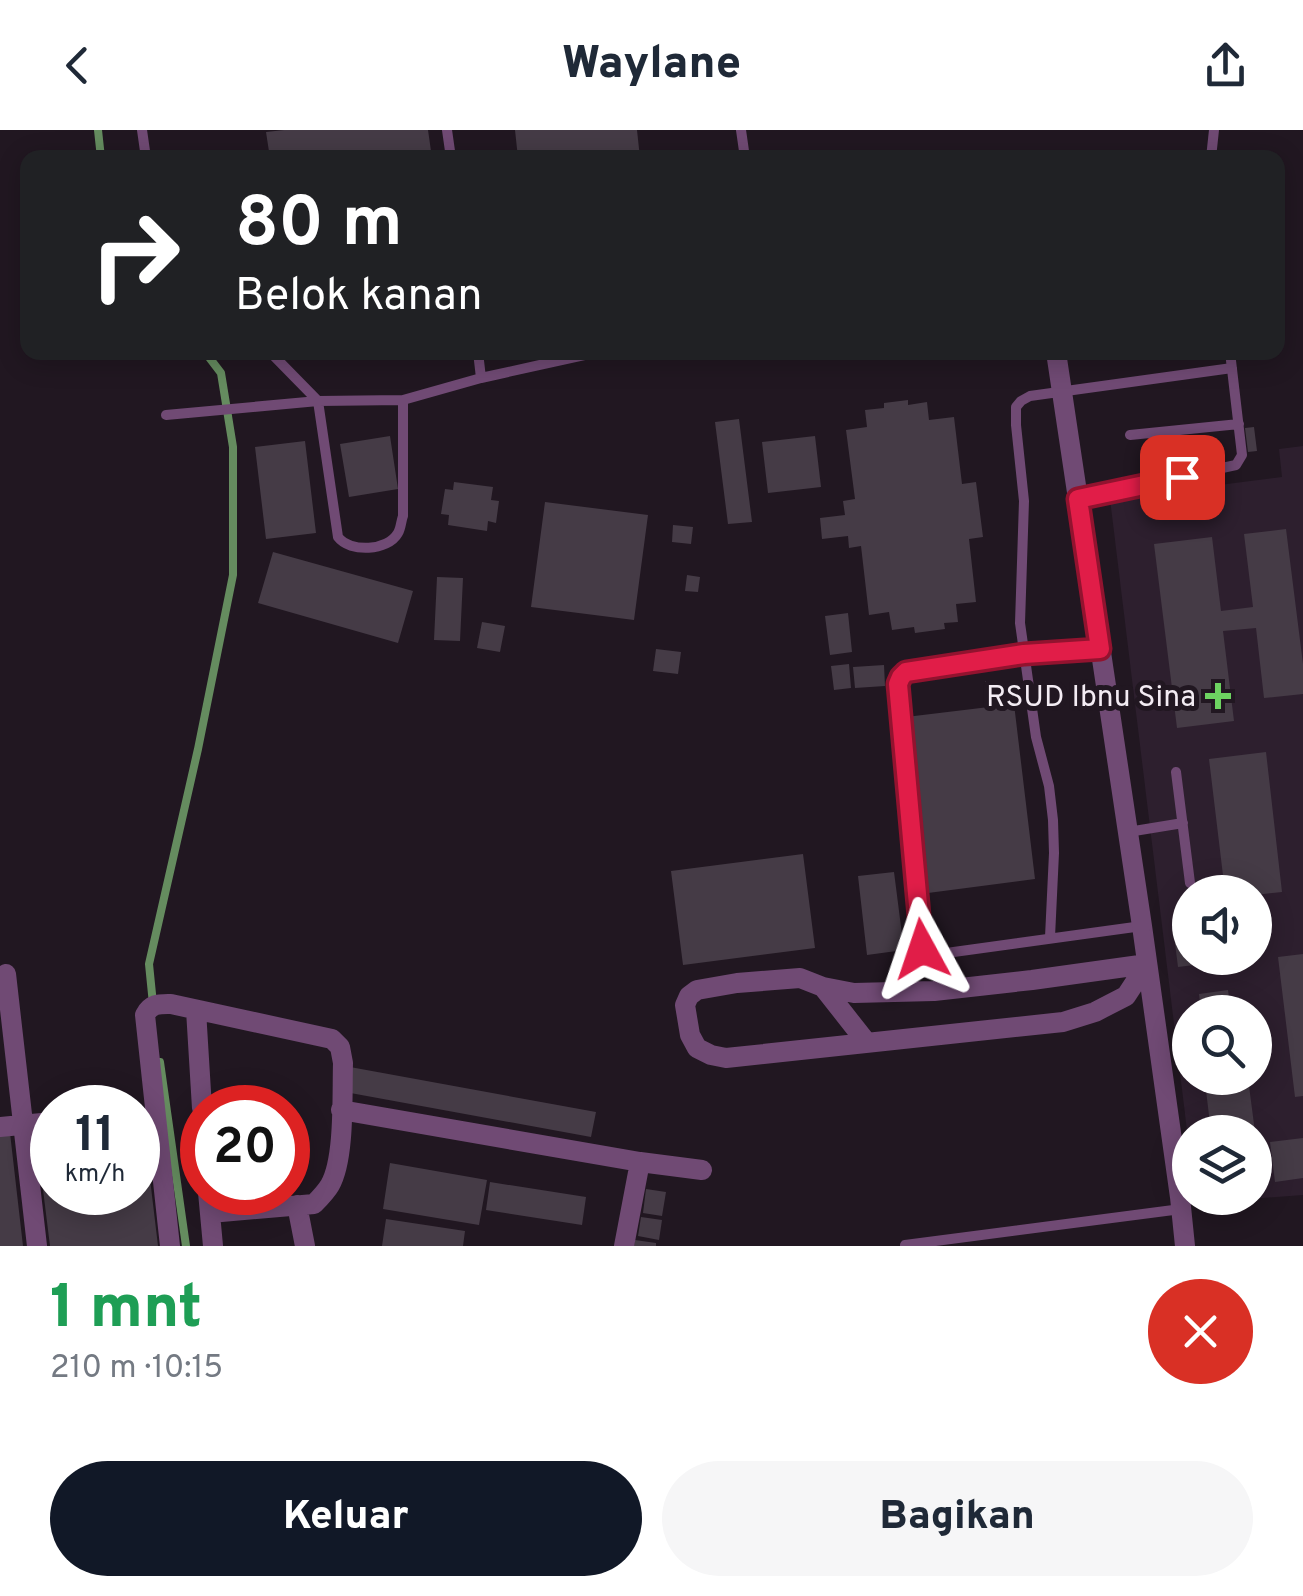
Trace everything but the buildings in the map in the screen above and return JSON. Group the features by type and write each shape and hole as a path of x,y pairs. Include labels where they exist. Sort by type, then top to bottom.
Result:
{"street":[{"path":"1057,360 1172,1139"},
{"path":"1147,964 1126,996 1063,1022 726,1058 697,1048 684,1004 697,990 737,983 800,978 854,993 934,990 1147,964"},
{"path":"6,974 37,1246"},
{"path":"822,987 867,1043"},
{"path":"146,1085 145,1015 155,1006 196,1010 337,1042 343,1063 338,1160 331,1184 310,1204"},
{"path":"196,1010 201,1085"},
{"path":"341,1110 702,1170"},
{"path":"0,1127 30,1124"},
{"path":"624,1246 640,1162"},
{"path":"160,1192 170,1246"},
{"path":"210,1215 213,1246"},
{"path":"299,1215 305,1246"},
{"path":"1182,1215 1185,1246"}],"lane":[{"path":"278,360 318,401 338,536 344,545 353,548 388,543 398,534 403,516 404,400"},
{"path":"479,360 481,378"},
{"path":"166,415 318,401 404,400 562,360"},
{"path":"1078,499 1236,465 1242,455 1231,360"},
{"path":"1050,937 1053,820 1036,737 1020,623 1024,501 1016,407 1030,396 1232,368"},
{"path":"1130,435 1239,424"},
{"path":"1100,649 1024,654 906,672 901,677 898,684 922,949 932,955 1142,926"},
{"path":"1176,772 1189,875"},
{"path":"1128,832 1182,824"},
{"path":"905,1246 1172,1210"}],"shaded area":[{"name":"RSUD Ibnu Sina","path":"1303,446 1303,1195 1272,1197 1272,1115 1185,1115 1183,1095 1272,1095 1272,995 1172,995 1172,1007 1110,499 1282,477 1279,449"}],"waterway":[{"path":"98,130 100,150"},
{"path":"153,1004 149,964 233,575 233,447 221,373 211,360"},
{"path":"160,1062 186,1246"}],"place":[{"name":"RSUD Ibnu Sina","path":"1218,696"}],"route":[{"path":"922,949 898,684 901,677 906,672 1024,654 1100,649 1078,499 1182,477"}]}
